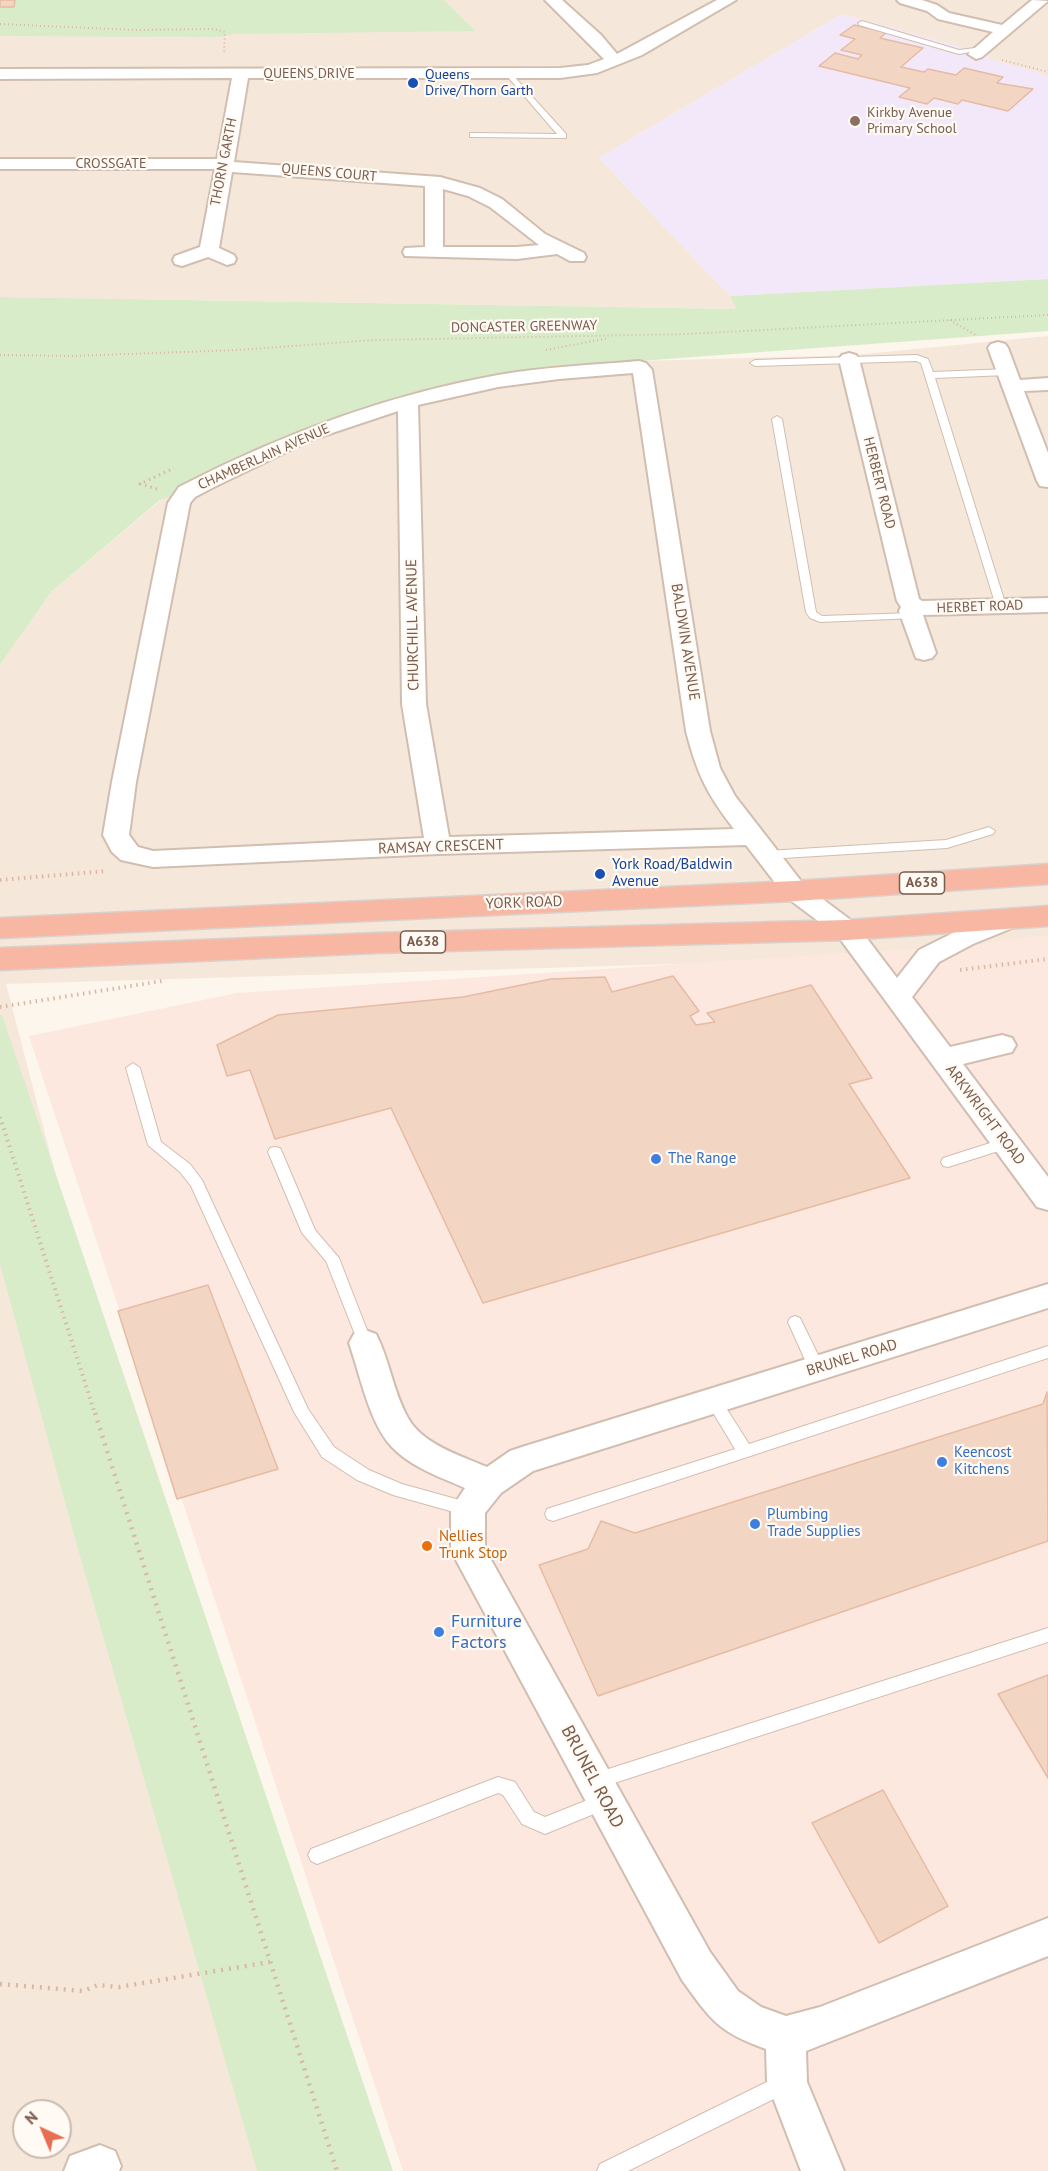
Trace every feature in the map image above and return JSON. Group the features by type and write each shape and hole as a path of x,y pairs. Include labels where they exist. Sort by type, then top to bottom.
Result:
{"highway":[{"name":"YORK ROAD","path":"0,928 795,891 1048,874"},
{"name":"A638","path":"0,959 376,943 847,930 1048,916"}],"street":[{"path":"553,0 595,38 615,61"},
{"name":"QUEENS DRIVE","path":"0,74 510,74 591,70 636,52 728,0"},
{"path":"906,0 929,7 944,16 1005,30"},
{"path":"980,52 1041,0"},
{"path":"929,7 952,2"},
{"name":"THORN GARTH","path":"209,250 223,165 242,74"},
{"name":"CROSSGATE","path":"0,164 223,165"},
{"name":"QUEENS COURT","path":"223,165 434,182 474,192 496,203 539,237 577,257"},
{"path":"434,182 434,252"},
{"path":"412,252 517,253 560,248"},
{"path":"182,260 209,250 227,259"},
{"path":"998,348 1048,481"},
{"name":"HERBERT ROAD","path":"849,359 908,602 913,611 924,653"},
{"name":"CHAMBERLAIN AVENUE","path":"142,857 121,846 116,835 124,782 179,503 188,492 304,436 408,401 498,381 559,373 639,367"},
{"name":"BALDWIN AVENUE","path":"639,367 642,370 698,731 708,768 724,799 795,891"},
{"path":"1010,379 1048,384"},
{"name":"CHURCHILL AVENUE","path":"408,401 414,704 438,846"},
{"name":"HERBET ROAD","path":"913,611 922,608 1048,605"},
{"name":"RAMSAY CRESCENT","path":"142,857 438,846 760,846"},
{"name":"ARKWRIGHT ROAD","path":"795,891 847,930 1046,1194"},
{"path":"897,997 929,956 964,938 1013,918"},
{"name":"ARKWRIGHT ROAD","path":"943,1059 1002,1045"},
{"name":"BRUNEL ROAD","path":"786,2036 749,2023 724,2005 696,1966 468,1550 478,1496 522,1461 1048,1296"},
{"path":"365,1343 391,1416 401,1436 478,1496"},
{"path":"823,2171 787,2082 786,2036 820,2027 1048,1937"}],"lane":[{"path":"862,23 959,52 980,52"},
{"path":"473,135 562,136 510,74"},
{"path":"755,363 917,358 925,362 1001,606"},
{"path":"929,375 1010,379"},
{"path":"777,419 811,612 820,619 913,611"},
{"path":"760,846 947,844 989,831"},
{"path":"133,1068 155,1145 186,1168 197,1184 302,1412 328,1452 372,1479 399,1490 478,1496"},
{"path":"948,1162 1006,1143"},
{"path":"275,1152 309,1233 332,1258 365,1343"},
{"path":"795,1322 817,1368"},
{"path":"553,1514 1048,1352"},
{"path":"714,1401 745,1452"},
{"path":"317,1855 498,1785 509,1788 528,1818 545,1826 600,1791 1048,1635"},
{"path":"607,2171 787,2082"}],"path":[{"path":"0,24 136,30 220,30 225,32 223,74"},
{"path":"980,52 995,54 993,58 1048,72"},
{"name":"DONCASTER GREENWAY","path":"0,355 71,356 238,350 374,340 687,334 1048,315"},
{"path":"950,320 998,348"},
{"path":"0,880 139,868 142,857"},
{"path":"0,1117 337,2171"},
{"path":"0,1984 83,1990 98,1985 119,1988 270,1962"}],"shaded area":[{"path":"0,0 1048,0 1048,77 987,59 990,56 976,54 842,14 599,158 730,296 736,309 0,297"},
{"name":"Kirkby Avenue Primary School","path":"842,14 969,49 976,54 991,55 987,59 1048,77 1048,279 730,296 599,158"},
{"path":"1048,336 1048,953 6,984 221,1809 337,2171 0,2171 0,665 51,592 161,500 350,413 639,361 855,355"},
{"path":"1048,935 1048,2171 403,2171 29,1036 237,993 971,945"}],"green space":[{"path":"0,0 444,0 475,31 234,34 217,37 0,36"},
{"path":"1048,279 1048,331 639,361 408,401 358,416 187,492 160,500 51,592 0,665 0,297 736,309 730,296"},
{"path":"0,1015 2,1015 393,2171 257,2171 76,1542 0,1264"}],"building":[{"path":"0,0 15,0 14,7 0,7"},
{"path":"854,25 887,32 880,38 923,48 901,67 924,72 928,69 956,75 964,68 1003,77 997,83 1033,89 1008,111 962,100 958,104 934,98 927,104 899,97 910,88 819,66 835,53 858,59 862,55 841,50 855,39 840,35"},
{"name":"The Range","path":"673,976 699,1011 690,1016 696,1025 715,1022 707,1013 811,985 872,1078 849,1084 910,1178 483,1303 391,1108 275,1139 250,1070 227,1076 217,1045 278,1015 463,997 551,979 605,977 612,992"},
{"path":"208,1285 278,1469 177,1499 118,1311"},
{"path":"1047,1392 1048,1541 598,1696 539,1565 588,1549 601,1521 635,1533 1043,1404"},
{"path":"1048,1675 1048,1778 998,1694"},
{"path":"883,1790 948,1906 879,1943 812,1823"}],"place":[{"name":"Queens Drive/Thorn Garth","path":"413,83"},
{"name":"Kirkby Avenue Primary School","path":"855,121"},
{"name":"York Road/Baldwin Avenue","path":"600,874"},
{"name":"The Range","path":"656,1159"},
{"name":"Keencost Kitchens","path":"942,1462"},
{"name":"Plumbing Trade Supplies","path":"755,1524"},
{"name":"Nellies Trunk Stop","path":"427,1546"},
{"name":"Furniture Factors","path":"439,1632"}]}
